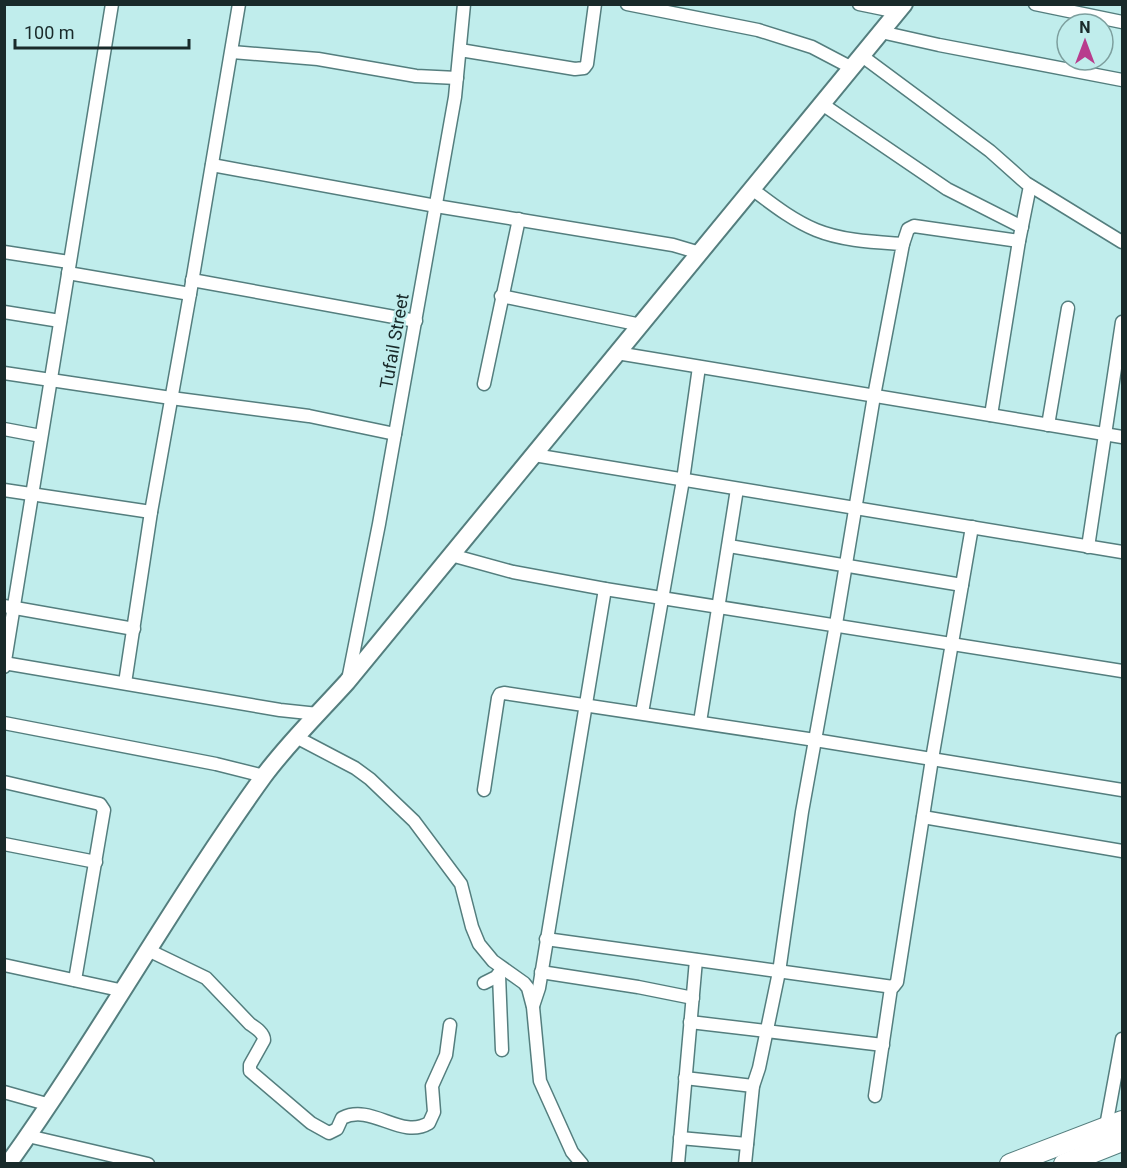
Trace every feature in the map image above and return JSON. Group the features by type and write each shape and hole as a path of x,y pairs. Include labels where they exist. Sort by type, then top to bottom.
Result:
{"highway":[{"path":"1010,1164 1116,1133"},
{"path":"1064,1164 1116,1133"}],"main road":[{"path":"8,1164 50,1105 148,950 264,776 347,681 901,8"}],"street":[{"path":"112,4 32,494 9,607 5,664 280,710 318,714"},
{"path":"125,683 151,512 232,52 238,4"},
{"name":"Tufail Street","path":"347,681 436,206 457,78 464,4"},
{"path":"460,51 575,69 584,68 587,64 595,4"},
{"path":"627,4 677,9 776,36 857,62 990,151 1030,186 1122,242"},
{"path":"859,4 901,8"},
{"path":"1035,4 1122,22"},
{"path":"881,32 1122,80"},
{"path":"232,52 318,59 416,76 457,78"},
{"path":"822,104 947,189 1022,227"},
{"path":"212,165 436,206 673,245 700,253"},
{"path":"991,416 1030,186"},
{"path":"752,189 796,220 816,230 858,240 903,244"},
{"path":"484,384 519,219"},
{"path":"745,1164 753,1086 779,972 802,812 837,624 874,396 903,244 907,231 914,226 1019,241"},
{"path":"4,252 190,294"},
{"path":"192,280 416,321"},
{"path":"501,297 641,325"},
{"path":"1048,425 1068,308"},
{"path":"4,312 60,321"},
{"path":"1088,547 1122,322"},
{"path":"617,353 1122,437"},
{"path":"642,713 683,480 699,367"},
{"path":"4,373 309,416 395,434"},
{"path":"4,429 41,435"},
{"path":"534,455 1122,552"},
{"path":"700,722 737,489"},
{"path":"4,490 151,512"},
{"path":"875,1096 891,988 897,982 972,527"},
{"path":"729,546 962,585"},
{"path":"451,555 513,572 605,589 1122,671"},
{"path":"532,1007 541,972 605,589"},
{"path":"9,607 134,629"},
{"path":"484,790 500,694 642,713 1122,790"},
{"path":"4,723 216,764 264,776"},
{"path":"296,737 355,768 370,779 414,820 461,884 479,944 500,971 524,983 531,995 540,1081 572,1152 582,1164"},
{"path":"4,782 100,804 104,812 75,980"},
{"path":"923,817 1122,851"},
{"path":"4,844 96,862"},
{"path":"546,939 891,988"},
{"path":"148,950 206,978 262,1034 264,1040 250,1065 250,1071 311,1123 329,1133 337,1129 342,1118 350,1114 369,1115 403,1127 422,1126 429,1123 434,1112 432,1083 446,1054 450,1025"},
{"path":"678,1164 696,960"},
{"path":"4,965 124,991"},
{"path":"484,982 500,971"},
{"path":"500,971 502,1050"},
{"path":"541,972 693,998"},
{"path":"690,1022 883,1046"},
{"path":"1116,1133 1122,1039"},
{"path":"685,1078 753,1086"},
{"path":"4,1092 50,1105"},
{"path":"28,1136 148,1164"},
{"path":"680,1138 747,1144"}]}
